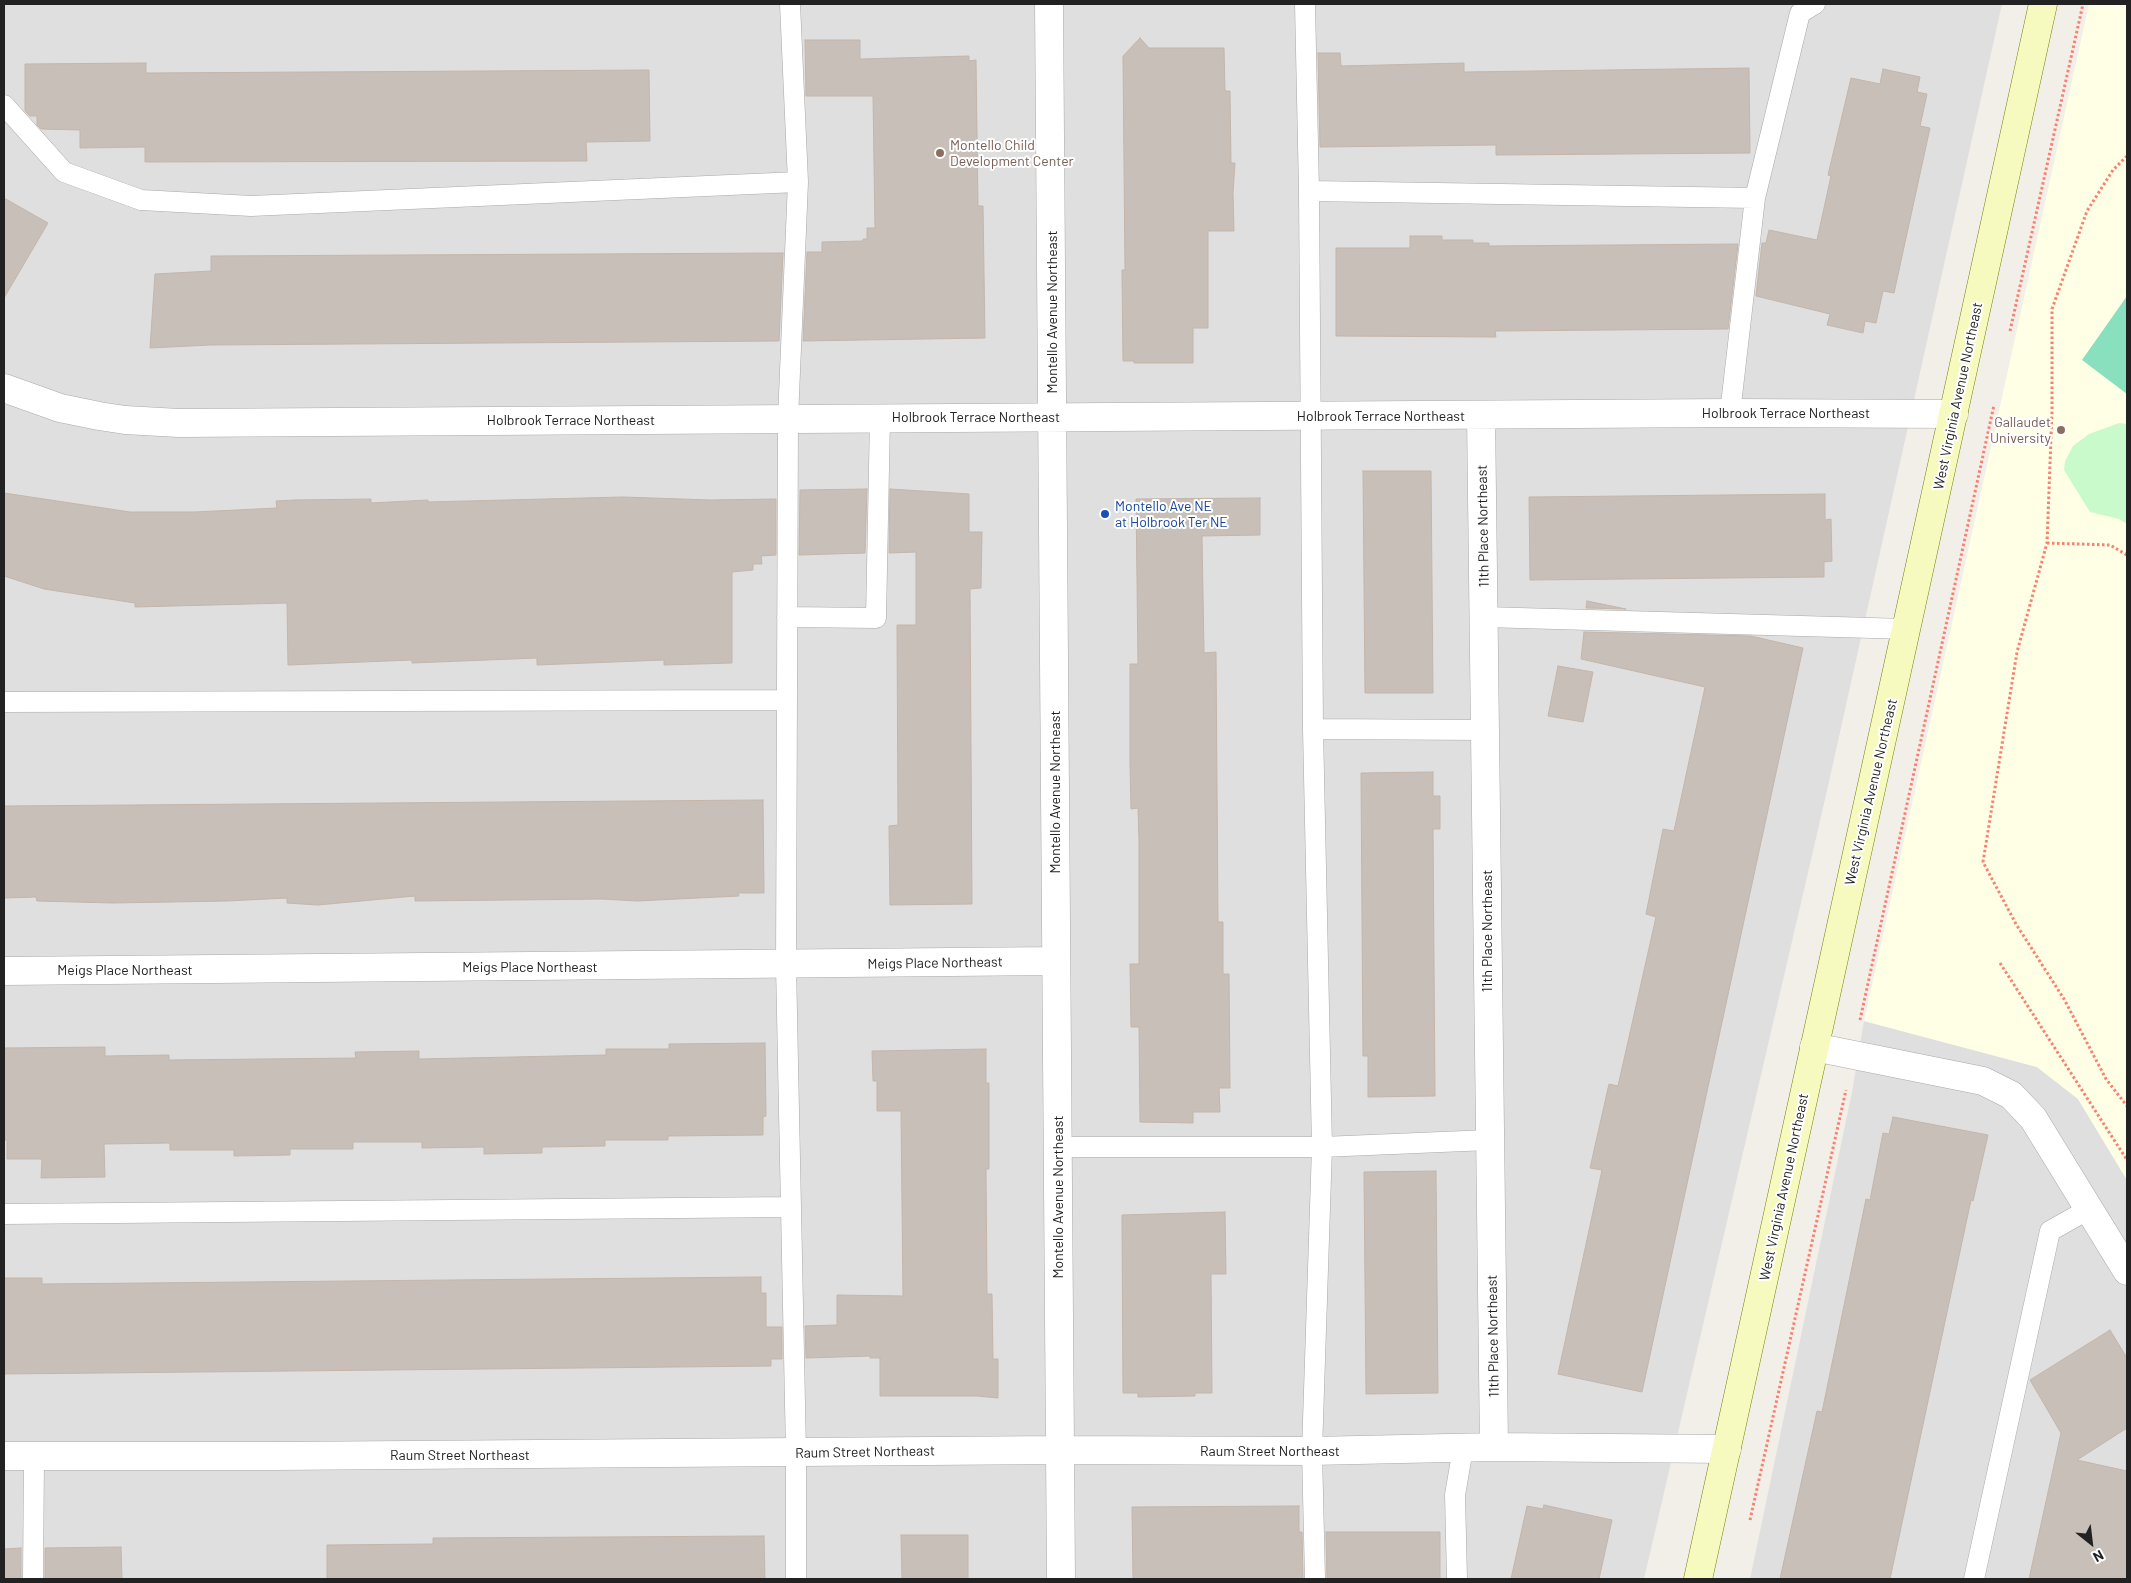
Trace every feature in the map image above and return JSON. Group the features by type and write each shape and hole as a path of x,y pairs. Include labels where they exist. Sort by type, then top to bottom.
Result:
{"street":[{"name":"Montello Avenue Northeast","path":"1049,4 1061,1579"},
{"name":"West Virginia Avenue Northeast","path":"1698,1579 2043,4"},
{"name":"Holbrook Terrace Northeast","path":"4,388 60,408 99,416 179,423 1730,412 1954,414"},
{"name":"11th Place Northeast","path":"1481,415 1494,1447"},
{"name":"Meigs Place Northeast","path":"4,971 1056,961"},
{"path":"1814,1047 1984,1081 2011,1095 2033,1118 2127,1271"},
{"name":"Raum Street Northeast","path":"4,1456 1059,1450 1312,1451 1494,1447 1727,1449"}],"lane":[{"path":"790,4 798,182 788,419 786,965 792,1206 796,1579"},
{"path":"1305,4 1309,191 1313,729 1322,1147 1312,1451 1315,1579"},
{"path":"1730,412 1754,198 1800,13 1815,4"},
{"path":"4,106 64,172 141,200 251,206 798,182"},
{"path":"1309,191 1754,198"},
{"path":"787,617 876,618 880,418"},
{"path":"1484,617 1907,630"},
{"path":"4,702 787,700"},
{"path":"1313,729 1485,730"},
{"path":"1058,1147 1322,1147 1490,1140"},
{"path":"4,1214 792,1206"},
{"path":"1974,1579 2050,1231 2089,1209"},
{"path":"1457,1579 1456,1495 1462,1448"},
{"path":"33,1579 34,1456"}],"path":[{"path":"2008,339 2083,4"},
{"path":"2127,156 2113,170 2087,212 2052,309 2052,411 2047,543 2017,652 1983,862 2016,924 2064,999 2106,1079 2127,1106"},
{"path":"1861,1012 1996,397"},
{"path":"2047,543 2110,545 2127,555"},
{"path":"2000,962 2127,1160"},
{"path":"1749,1522 1845,1096"}],"shaded area":[{"path":"4,4 2002,4 1826,795 1644,1579 4,1579"},
{"name":"Gallaudet University","path":"2089,4 2127,4 2127,1180 2078,1099 2037,1067 1864,1021"},
{"path":"1864,1021 2037,1067 2078,1099 2127,1180 2127,1579 1750,1579 1852,1092"}],"green space":[{"path":"2127,296 2127,394 2082,360"},
{"path":"2119,423 2127,424 2127,524 2119,519 2090,512 2064,470 2065,461 2073,446 2089,434"}],"building":[{"path":"1140,38 1149,48 1224,48 1225,91 1230,91 1231,163 1235,163 1233,193 1234,231 1208,231 1208,328 1193,328 1193,363 1134,363 1134,361 1123,361 1122,270 1125,270 1123,56"},
{"path":"805,40 860,40 860,59 969,56 969,61 976,60 978,206 983,206 985,338 803,341 807,252 822,252 822,242 863,241 863,239 867,239 867,228 875,228 873,96 806,96"},
{"path":"1318,53 1340,53 1341,66 1464,63 1464,72 1749,68 1750,153 1496,155 1496,145 1320,147"},
{"path":"146,63 146,73 649,70 650,141 586,142 587,161 145,162 145,147 80,148 80,130 41,129 37,125 37,116 30,116 25,111 25,64"},
{"path":"1883,69 1920,77 1917,92 1927,94 1920,126 1930,128 1894,293 1883,291 1876,323 1865,321 1863,333 1827,325 1830,314 1756,296 1762,243 1766,243 1769,230 1817,240 1831,176 1828,175 1851,78 1880,84"},
{"path":"4,198 48,223 4,298"},
{"path":"1410,236 1442,236 1442,240 1473,240 1473,243 1489,243 1489,246 1738,244 1728,329 1495,331 1496,337 1336,336 1336,248 1410,248"},
{"path":"783,253 779,341 210,345 150,348 155,274 211,271 211,256"},
{"path":"1363,471 1431,471 1433,693 1365,693"},
{"path":"867,489 865,553 799,555 800,490"},
{"path":"890,489 969,494 969,532 982,532 981,588 970,589 972,904 890,905 889,826 898,825 897,625 916,625 916,552 889,553"},
{"path":"4,493 130,512 195,512 277,508 276,501 294,500 371,499 371,503 428,500 428,502 623,497 710,500 776,499 776,555 761,556 762,564 753,564 753,570 732,572 732,663 664,665 664,660 537,665 537,658 412,663 412,660 288,665 287,603 135,607 135,603 44,589 4,576"},
{"path":"1825,494 1825,520 1831,519 1832,561 1824,562 1824,577 1530,580 1529,497"},
{"path":"1260,498 1260,535 1202,536 1204,653 1216,652 1218,922 1223,922 1223,974 1229,974 1230,1088 1219,1088 1220,1112 1193,1112 1193,1123 1140,1122 1139,1027 1131,1027 1130,964 1139,964 1138,808 1131,809 1130,763 1130,664 1138,664 1136,499"},
{"path":"1587,601 1626,609 1586,608"},
{"path":"1584,632 1751,636 1803,648 1642,1392 1558,1374 1602,1170 1590,1168 1609,1084 1618,1086 1656,917 1646,914 1663,829 1674,831 1705,687 1581,659"},
{"path":"1558,666 1593,672 1583,722 1548,716"},
{"path":"1433,772 1433,796 1440,796 1440,829 1433,829 1435,1096 1368,1097 1368,1056 1363,1056 1361,773"},
{"path":"763,800 764,893 738,893 739,896 637,901 602,899 415,901 415,896 318,905 287,903 287,898 113,903 37,901 36,897 4,898 4,806"},
{"path":"765,1043 766,1116 763,1117 763,1135 668,1136 668,1140 605,1140 605,1146 542,1147 542,1153 484,1154 484,1147 422,1148 422,1142 353,1142 353,1149 290,1149 290,1155 234,1156 234,1150 170,1150 170,1143 104,1144 105,1177 41,1178 42,1159 7,1159 7,1140 4,1140 4,1048 105,1047 105,1056 169,1055 169,1060 356,1058 355,1052 419,1051 419,1059 606,1055 606,1049 669,1049 669,1044"},
{"path":"986,1049 986,1083 989,1083 989,1169 986,1169 987,1294 992,1294 993,1359 998,1359 998,1398 977,1396 880,1396 880,1358 870,1358 870,1356 806,1358 805,1326 837,1325 837,1295 903,1296 901,1111 877,1111 877,1081 873,1081 872,1051"},
{"path":"1893,1117 1988,1135 1973,1201 1971,1200 1890,1579 1780,1579 1817,1411 1822,1412 1866,1199 1870,1200 1883,1133 1889,1134"},
{"path":"1436,1171 1438,1393 1366,1394 1364,1172"},
{"path":"1225,1212 1226,1274 1211,1274 1212,1393 1195,1393 1195,1396 1138,1397 1138,1393 1123,1393 1122,1215"},
{"path":"761,1277 761,1293 766,1293 766,1327 782,1327 782,1359 771,1359 771,1366 4,1374 4,1278 42,1278 42,1284"},
{"path":"2110,1330 2127,1358 2127,1428 2077,1460 2127,1471 2127,1579 2029,1579 2061,1433 2030,1380"},
{"path":"1544,1505 1612,1520 1599,1579 1511,1579 1527,1506 1543,1509"},
{"path":"1299,1506 1299,1532 1302,1532 1303,1579 1133,1579 1132,1507"},
{"path":"1326,1532 1440,1532 1440,1579 1327,1579"},
{"path":"901,1535 968,1535 968,1579 902,1579"},
{"path":"764,1536 765,1579 327,1579 327,1545 433,1544 433,1538"},
{"path":"121,1547 122,1579 45,1579 45,1548"},
{"path":"21,1548 21,1579 4,1579 4,1549"}],"place":[{"name":"Montello Child Development Center","path":"940,153"},
{"name":"Gallaudet University","path":"2061,430"},
{"name":"Montello Ave NE at Holbrook Ter NE","path":"1105,514"}]}
